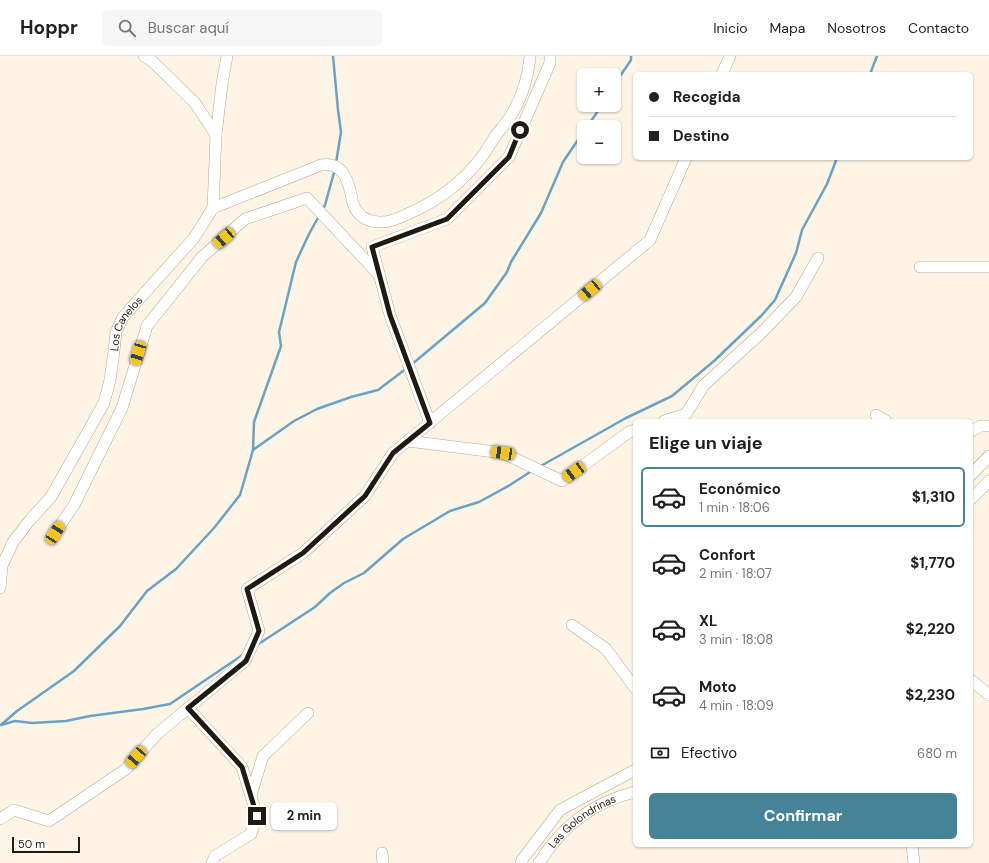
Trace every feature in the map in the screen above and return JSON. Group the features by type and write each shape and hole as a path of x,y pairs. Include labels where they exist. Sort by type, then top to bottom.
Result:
{"street":[{"path":"144,56 152,61 195,103 216,135"},
{"name":"Los Canelos","path":"0,588 2,566 13,542 30,520 51,497 104,403 110,380 116,332 124,317 194,238 213,208 216,135 227,56"},
{"path":"213,208 325,164 337,167 344,174 352,196 354,207 365,219 378,222 390,221 417,210 429,204 463,178 481,157 509,119 523,90 527,77 530,56"},
{"path":"430,423 390,315 372,247 447,219 509,157 550,63 550,56"},
{"path":"723,72 730,56"},
{"path":"0,819 14,810 49,821 126,769 157,734 246,661 259,631 247,589 303,553 365,496 393,453 650,240 685,160"},
{"path":"55,533 74,505 122,408 147,326 202,257 245,220 306,198 380,276"},
{"path":"670,419 686,414 704,385 761,333 796,297 818,258"},
{"path":"920,267 989,267"},
{"path":"876,415 883,419"},
{"path":"973,430 981,426 989,426"},
{"path":"408,441 503,453 562,480 633,431"},
{"path":"973,473 987,458 989,448"},
{"path":"973,497 989,481"},
{"path":"572,625 606,649 633,685"},
{"path":"973,682 989,695"},
{"path":"188,708 242,767 257,816 251,834 216,856 212,863"},
{"path":"251,795 263,756 308,712"},
{"path":"521,863 560,810 633,771"},
{"name":"Las Golondrinas","path":"539,863 554,842 582,815 604,802 633,793"},
{"path":"912,847 914,863"}],"waterway":[{"path":"333,56 341,132 336,163"},
{"path":"621,75 631,60 631,56"},
{"path":"871,72 877,56"},
{"path":"592,120 597,112"},
{"path":"411,365 485,303 507,272 511,262 541,213 563,162 577,141"},
{"path":"539,467 626,418 672,396 714,361 761,316 775,300 796,253 802,230 827,184 836,160"},
{"path":"322,210 325,205 335,169"},
{"path":"2,724 17,711 74,671 120,626 147,591 176,569 214,528 240,495 253,450 254,422 281,346 279,332 296,262 319,216"},
{"path":"253,450 294,421 317,409 351,397 378,390 407,368"},
{"path":"257,645 315,607 330,593 344,583 364,573 403,539 450,511 479,502 533,470"},
{"path":"1,725 15,721 32,723 66,721 170,704 244,654"}],"route":[{"path":"257,816 242,767 188,708 246,661 259,631 252,602 247,589 303,553 365,496 393,453 430,423 390,315 372,247 447,219 509,157 520,130"}]}
